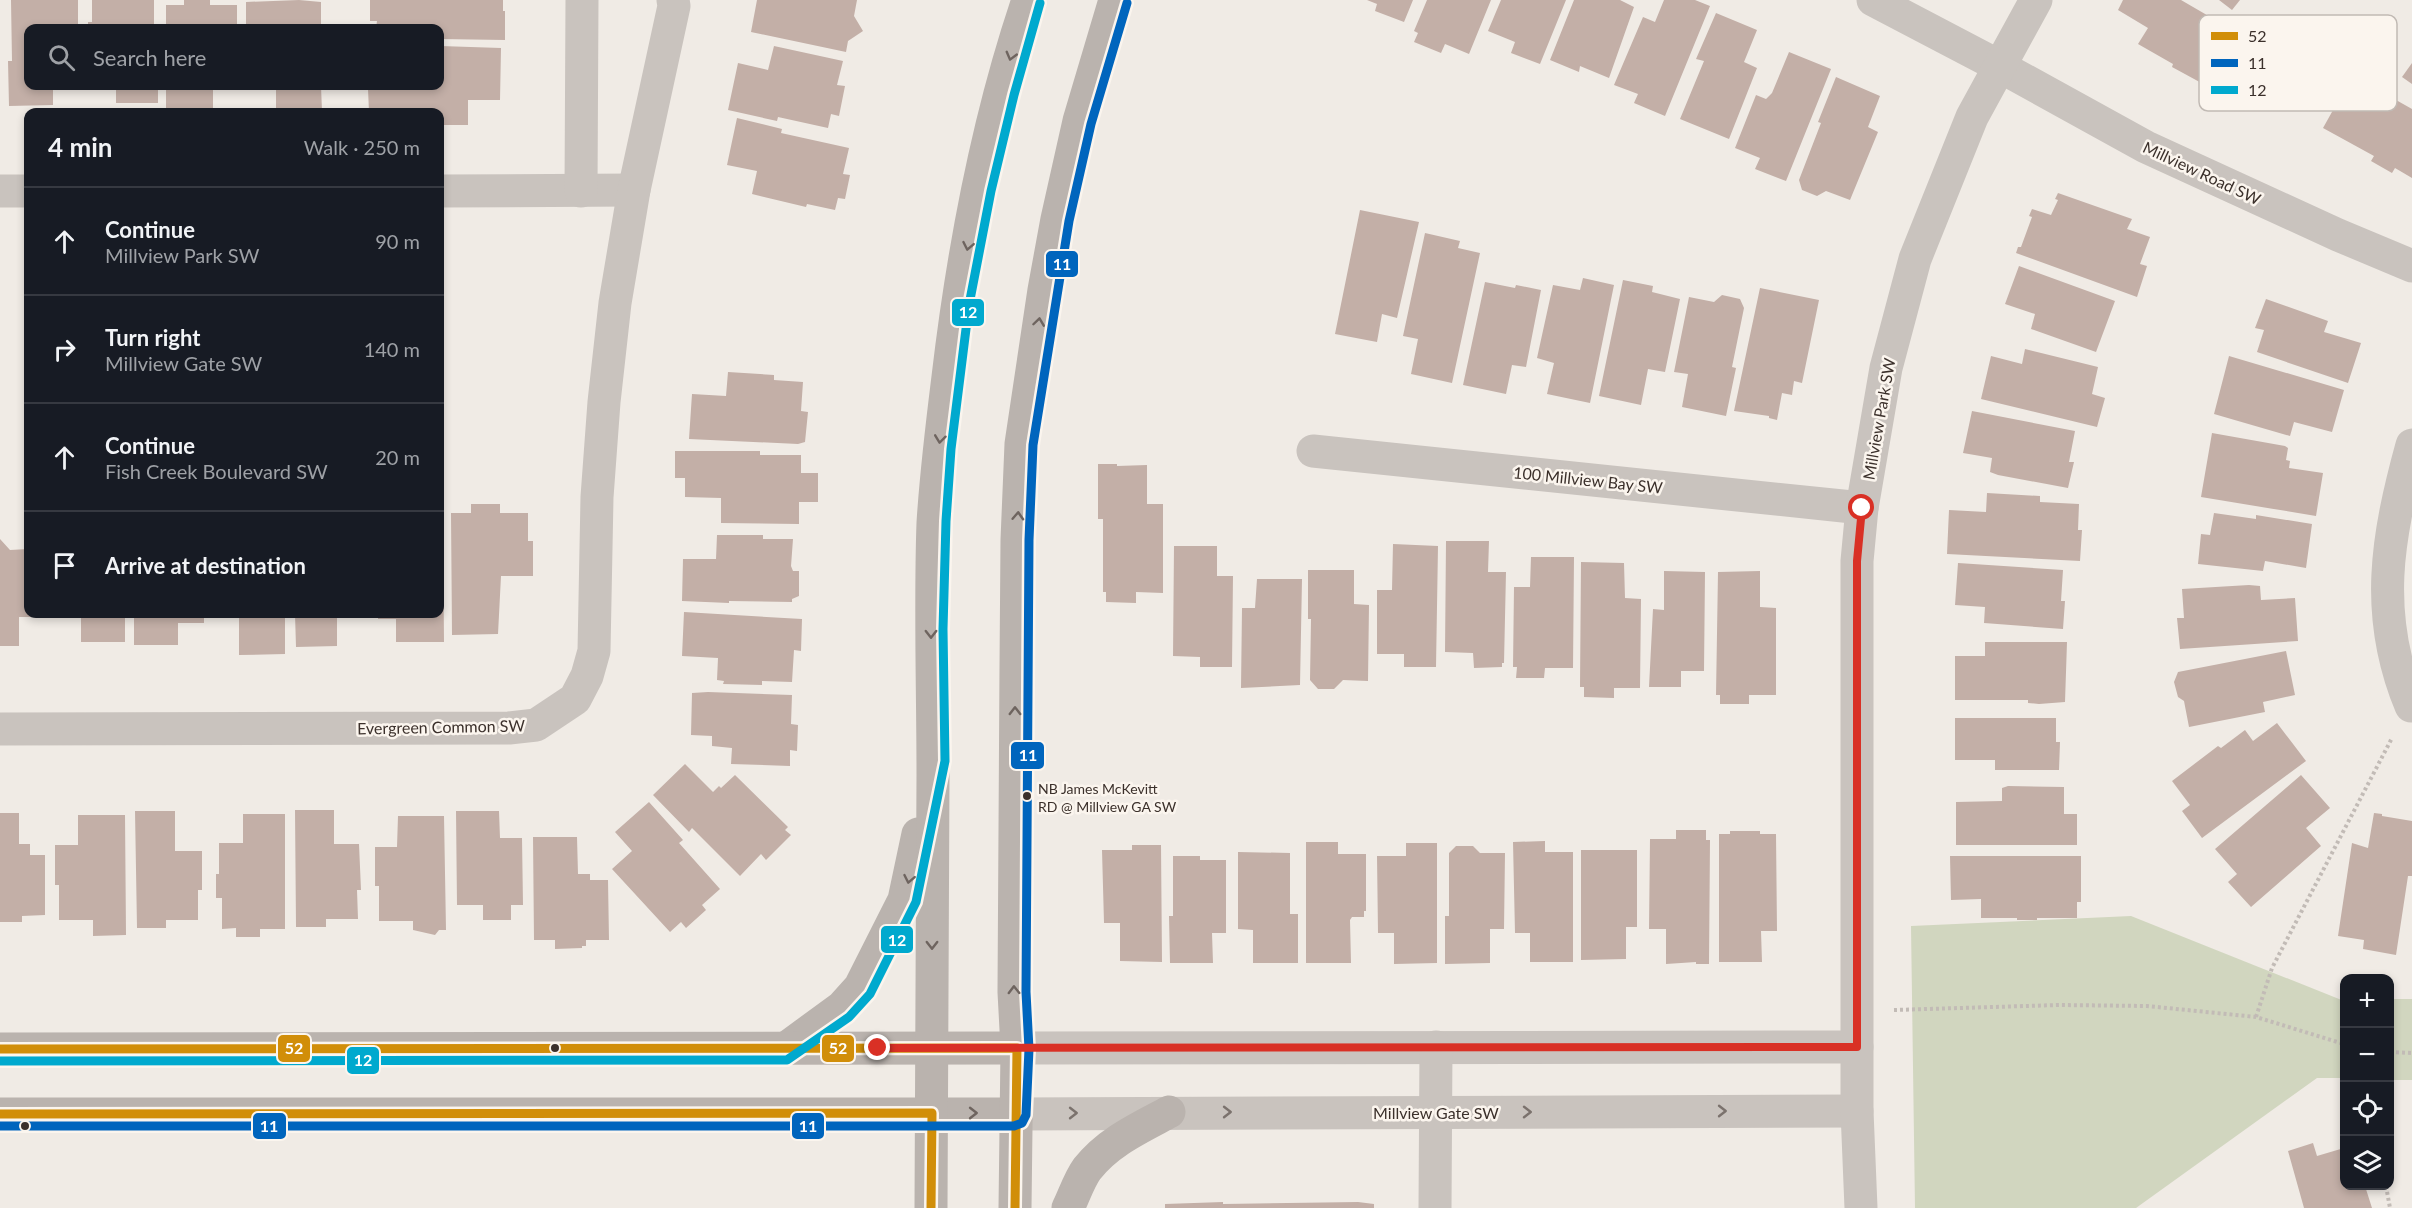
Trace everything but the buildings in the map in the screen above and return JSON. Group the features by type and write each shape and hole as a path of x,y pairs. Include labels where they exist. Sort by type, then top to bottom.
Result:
{"main road":[{"path":"931,1208 933,760 930,629 939,448 957,303 979,188 1002,92 1028,0"},
{"path":"1015,1208 1016,667 1017,540 1021,444 1057,219 1079,121 1115,0"},
{"path":"786,1048 842,1007 860,987 900,910 933,760"},
{"path":"0,1049 1017,1048"},
{"path":"1068,1208 1086,1171 1099,1155 1113,1143 1169,1112"},
{"path":"0,1114 1014,1114"}],"street":[{"path":"581,191 582,0"},
{"name":"Evergreen Common SW","path":"0,729 509,728 536,725 575,699 587,675 594,651 594,563 604,402 615,303 634,190 674,6 673,0"},
{"name":"Millview Road SW","path":"1873,0 2146,147 2338,235 2412,266"},
{"name":"Millview Park SW","path":"1861,1208 1857,1111 1857,561 1862,508 1886,368 1915,260 1972,117 2036,0"},
{"path":"444,191 634,190"},
{"path":"0,191 24,191"},
{"path":"2411,706 2393,655 2386,607 2389,552 2400,488 2412,445"},
{"name":"100 Millview Bay SW","path":"1313,451 1862,508"},
{"path":"1435,1208 1436,1047"},
{"path":"1017,1048 1857,1047"},
{"name":"Millview Gate SW","path":"1014,1114 1857,1111"}],"path":[{"path":"2256,1017 2272,968 2377,764 2411,706"},
{"path":"1858,1011 2059,1005 2147,1006 2256,1017 2340,1043"},
{"path":"2394,1052 2412,1053"},
{"path":"2387,1190 2390,1208"}],"green space":[{"path":"2131,916 2340,999 2340,1078 2317,1078 2136,1208 1915,1208 1911,926"},
{"path":"2394,999 2412,999 2412,1080 2394,1080"}],"transit line":[{"name":"12","path":"0,1061 787,1060 849,1017 870,994 916,902 945,761 943,629 946,521 951,449 969,305 991,191 1014,95 1040,3"},
{"name":"11","path":"0,1126 1014,1126 1022,1123 1026,1115 1029,1049 1026,992 1029,540 1033,445 1069,221 1091,124 1127,3"},
{"name":"52","path":"0,1049 1017,1048 1015,1208"},
{"name":"52","path":"0,1114 932,1113 931,1208"}],"place":[{"name":"NB James McKevitt RD @ Millview GA SW","path":"1027,796"}],"route":[{"path":"878,1048 1857,1047 1857,561 1862,508"}]}
